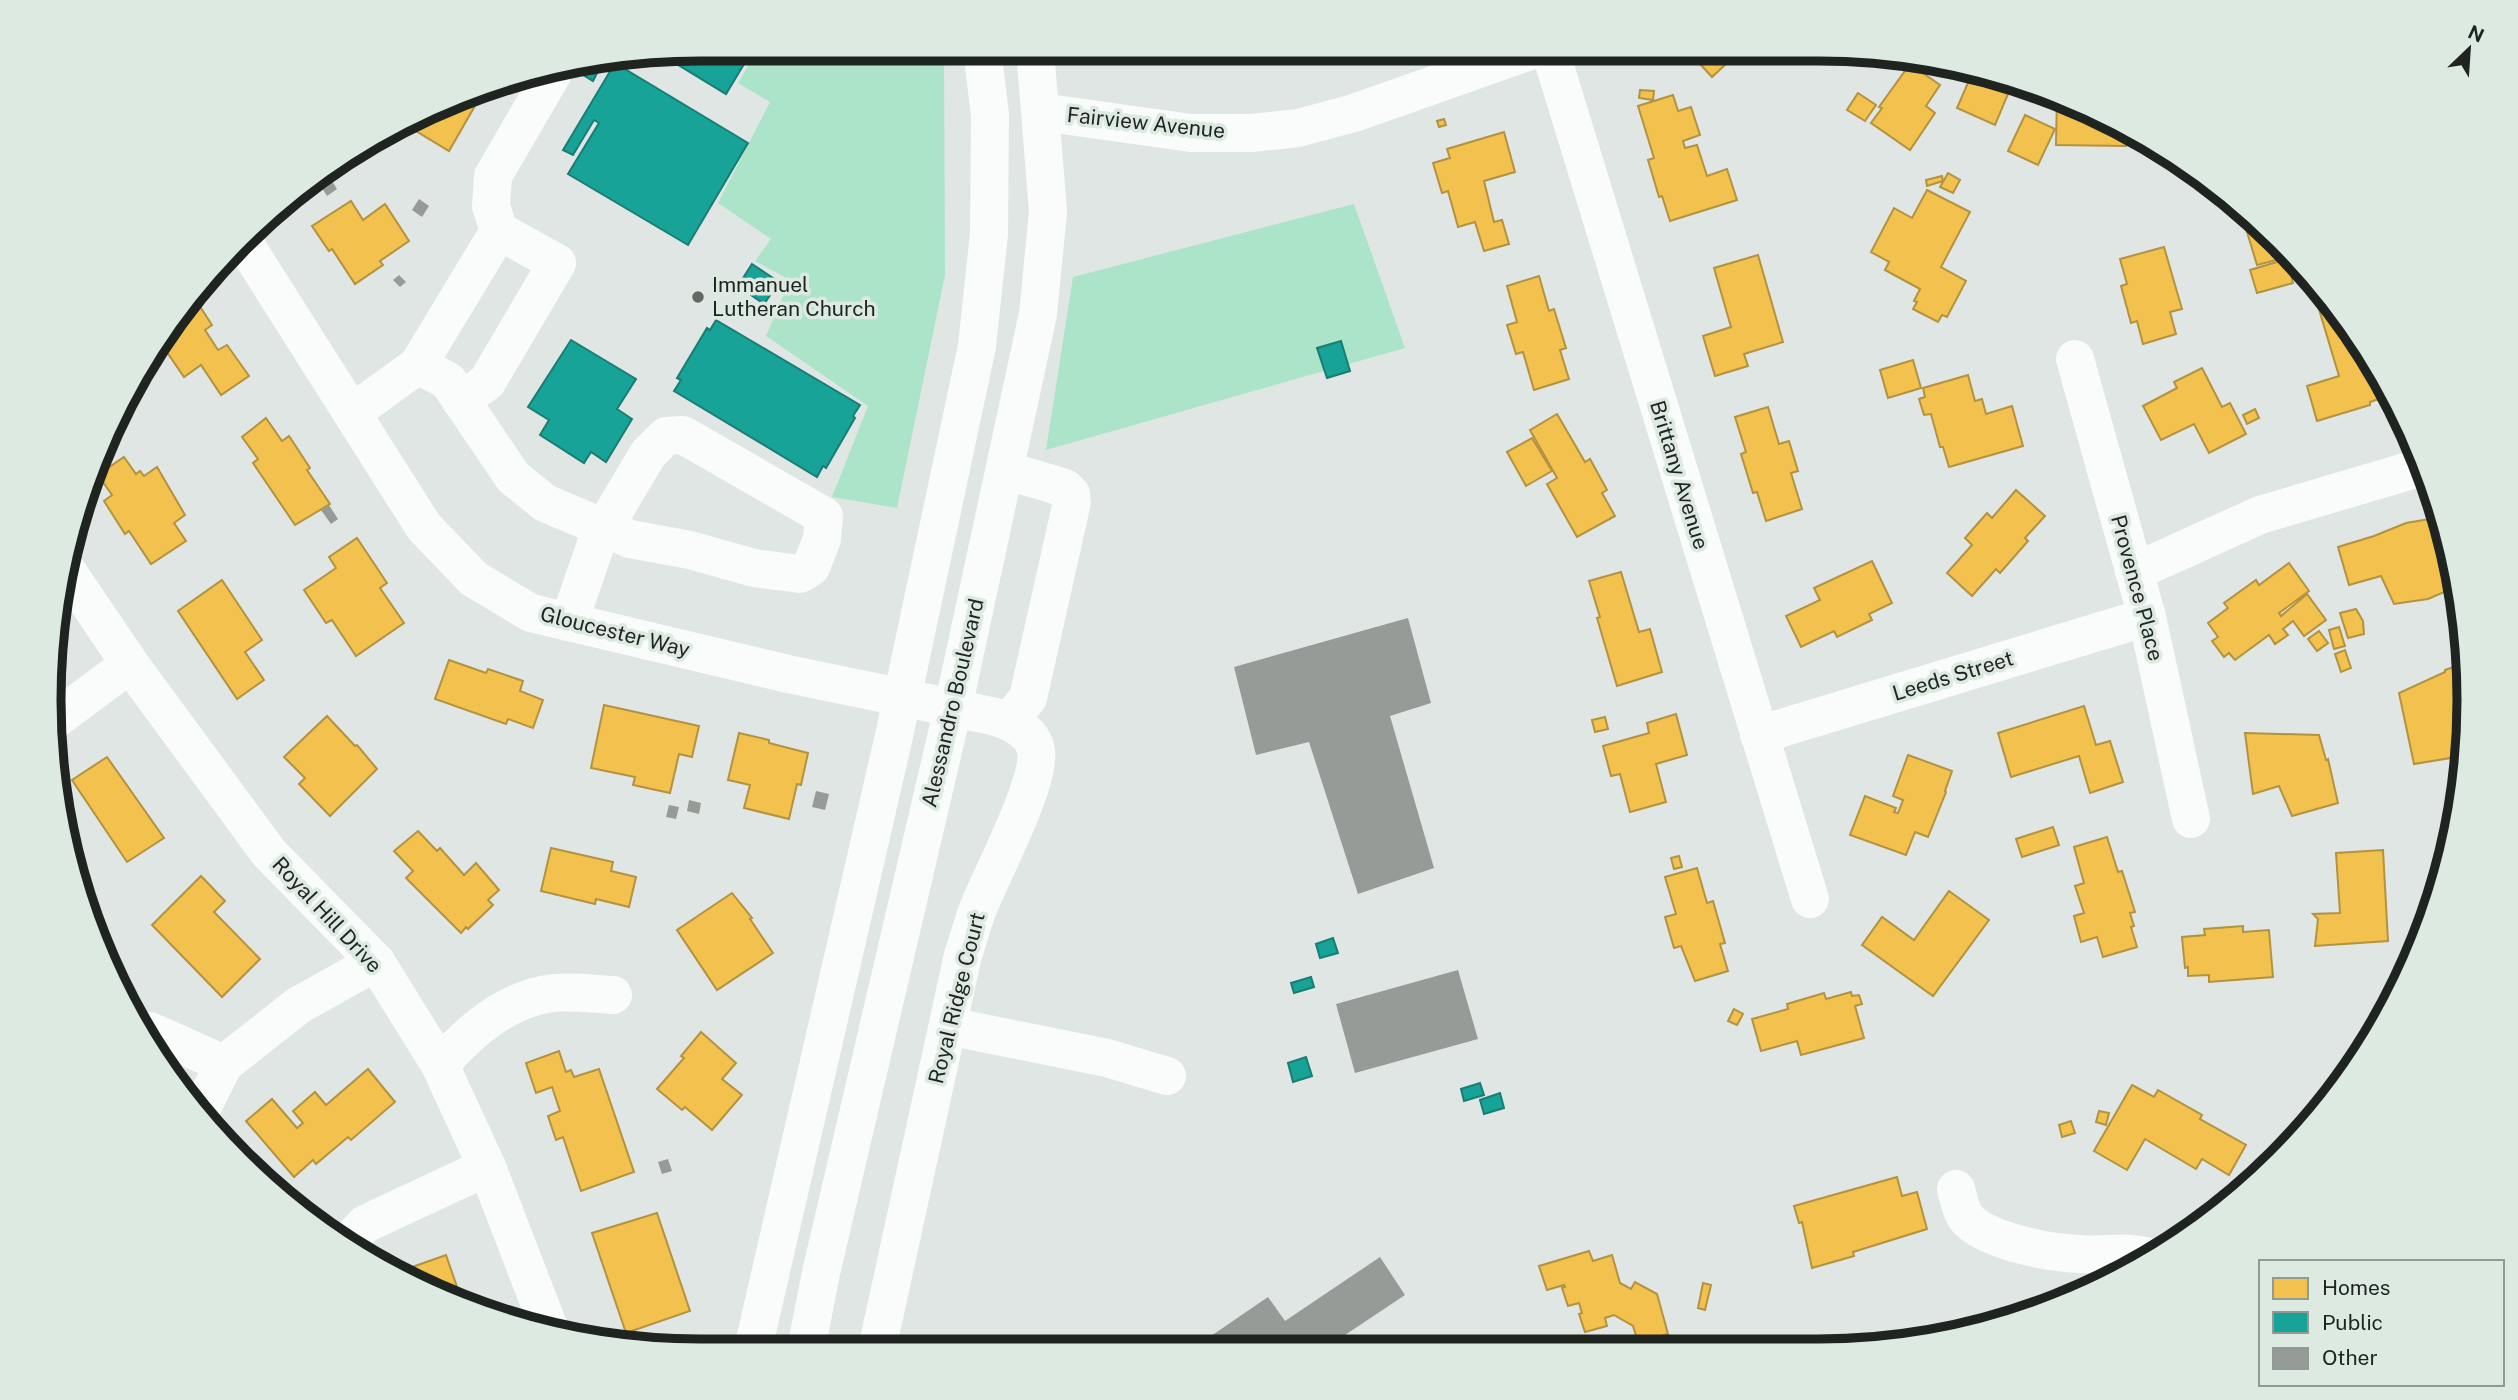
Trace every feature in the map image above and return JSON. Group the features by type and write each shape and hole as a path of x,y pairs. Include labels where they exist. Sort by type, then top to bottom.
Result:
{"street":[{"path":"755,1339 902,698 977,346 989,234 990,115 983,61"},
{"path":"1005,61 1009,79 1017,96 1029,107 1041,112"},
{"name":"Alessandro Boulevard","path":"808,1339 953,708 1038,314 1048,212 1036,61"},
{"name":"Fairview Avenue","path":"1041,112 1191,132 1252,133 1298,128 1354,113 1502,61"},
{"name":"Brittany Avenue","path":"1553,61 1810,899"},
{"path":"461,401 487,382 557,263 499,231 491,206 493,176 548,80"},
{"path":"352,413 418,365 499,231"},
{"name":"Gloucester Way","path":"248,248 424,527 474,579 531,613 788,674 953,708"},
{"name":"Provence Place","path":"2075,359 2147,617 2191,819"},
{"path":"418,365 448,381 513,477 545,503 604,528 630,539 690,550 754,568 800,574 811,567 822,539 824,516 683,436 666,436 648,454 604,528 597,541 569,622"},
{"path":"953,708 1010,721 1028,698 1072,502 1071,494 1065,488 1005,470"},
{"path":"2134,572 2260,514 2413,470"},
{"name":"Royal Hill Drive","path":"73,580 130,664 270,853 376,962 440,1065 487,1167 547,1320"},
{"name":"Leeds Street","path":"1759,735 2147,617"},
{"path":"62,715 130,664"},
{"name":"Royal Ridge Court","path":"879,1339 963,955 979,906 1027,795 1034,772 1037,751 1028,734 1010,721"},
{"path":"204,1103 223,1064 299,1005 376,962"},
{"path":"440,1065 464,1037 508,1006 553,993 613,995"},
{"path":"948,1027 1107,1058 1167,1076"},
{"path":"156,1034 223,1064"},
{"path":"353,1236 365,1224 487,1167"},
{"path":"1956,1189 1965,1217 1980,1230 2013,1243 2079,1254 2137,1253"}],"green space":[{"path":"751,61 944,61 945,275 897,508 832,497 868,406 766,336 790,280 755,261 771,239 718,203 770,102 738,83"},
{"path":"1354,204 1405,348 1046,450 1073,277"}],"building: Homes":[{"path":"1697,61 1729,61 1712,77"},
{"path":"1907,68 1918,70 1940,85 1926,106 1935,113 1910,150 1871,123 1882,108 1879,107"},
{"path":"1969,80 2008,94 1995,125 1957,108"},
{"path":"1640,90 1654,91 1653,100 1639,98"},
{"path":"1858,93 1876,105 1865,121 1847,110"},
{"path":"1673,95 1678,111 1691,107 1700,135 1683,141 1685,148 1697,145 1707,176 1727,169 1737,200 1670,221 1662,196 1659,197 1648,160 1654,158 1638,106"},
{"path":"477,102 449,151 413,129"},
{"path":"2057,108 2126,141 2126,146 2056,145"},
{"path":"2025,115 2055,129 2038,165 2008,151"},
{"path":"1444,119 1446,125 1439,127 1437,121"},
{"path":"1504,132 1515,172 1484,181 1494,222 1502,220 1509,244 1484,251 1475,222 1458,227 1448,191 1442,193 1433,163 1450,158 1447,149"},
{"path":"1948,173 1960,180 1953,193 1940,187"},
{"path":"1942,176 1943,181 1927,186 1926,180"},
{"path":"1927,190 1970,212 1941,267 1966,281 1947,317 1942,315 1938,322 1913,309 1920,289 1885,270 1889,262 1871,252 1894,208 1912,218"},
{"path":"351,201 363,220 385,204 409,241 380,261 383,265 355,284 332,249 329,251 312,226"},
{"path":"2251,231 2280,259 2257,265 2247,232"},
{"path":"2164,247 2182,309 2170,312 2176,334 2143,344 2137,321 2131,323 2121,286 2127,284 2120,259"},
{"path":"1758,255 1783,342 1744,354 1748,366 1715,376 1703,336 1731,327 1714,268"},
{"path":"2281,261 2290,270 2293,283 2257,293 2250,270"},
{"path":"1539,276 1549,311 1554,309 1566,348 1560,350 1569,379 1534,390 1523,352 1516,354 1507,325 1517,322 1507,286"},
{"path":"199,304 212,325 205,330 218,350 227,345 249,376 221,395 201,365 184,377 166,350"},
{"path":"2318,306 2325,311 2349,345 2381,398 2370,402 2370,405 2317,421 2307,386 2339,376"},
{"path":"1913,360 1921,388 1888,398 1880,370"},
{"path":"2202,368 2222,407 2230,403 2246,434 2209,453 2194,424 2161,440 2143,406 2177,388 2174,382"},
{"path":"1968,375 1975,401 1982,399 1986,414 2012,406 2023,446 1949,467 1931,414 1924,415 1919,399 1925,397 1923,388"},
{"path":"1768,407 1779,444 1789,441 1798,471 1791,473 1802,509 1766,521 1757,492 1753,493 1741,454 1746,452 1735,417"},
{"path":"2255,409 2259,418 2247,424 2243,415"},
{"path":"1557,414 1585,462 1590,459 1607,490 1602,493 1615,516 1577,537 1547,484 1557,478 1530,430"},
{"path":"266,418 282,441 289,436 310,468 307,470 330,504 295,525 253,463 258,459 242,437"},
{"path":"1532,438 1552,471 1526,486 1507,452"},
{"path":"124,457 136,474 140,471 144,476 157,467 185,515 174,523 186,541 151,564 129,531 125,534 104,501 112,495 101,479 104,471"},
{"path":"2016,490 2045,516 2025,538 2028,541 2000,573 1996,569 1972,596 1947,573 1972,545 1965,538 1987,513 1992,518"},
{"path":"2430,519 2447,591 2428,599 2394,604 2381,576 2349,585 2338,547 2406,523"},
{"path":"357,538 387,583 380,588 404,623 356,656 332,620 326,623 304,590 336,568 329,557"},
{"path":"1872,561 1892,603 1869,614 1872,620 1837,637 1834,631 1801,647 1786,616 1820,600 1814,588"},
{"path":"2289,563 2309,591 2279,613 2281,616 2307,594 2326,620 2304,636 2293,621 2283,629 2288,635 2275,644 2269,635 2235,660 2229,653 2224,657 2212,641 2218,637 2208,623 2228,608 2224,603 2256,580 2259,585"},
{"path":"1621,572 1639,632 1650,629 1662,672 1617,686 1589,581"},
{"path":"222,580 262,640 245,652 264,680 237,699 178,611"},
{"path":"2356,609 2363,621 2364,634 2348,638 2340,613"},
{"path":"2339,627 2345,646 2334,649 2329,630"},
{"path":"2319,631 2328,643 2317,651 2308,639"},
{"path":"2345,650 2351,668 2341,672 2335,654"},
{"path":"449,660 486,673 488,669 523,681 520,691 543,700 533,728 508,719 506,724 435,699"},
{"path":"2455,666 2457,700 2453,764 2451,758 2414,764 2399,693"},
{"path":"604,705 699,726 692,757 679,754 670,793 633,785 635,777 591,768"},
{"path":"2084,706 2096,745 2110,741 2123,782 2090,793 2079,756 2011,777 1998,733"},
{"path":"1676,714 1687,755 1656,764 1666,802 1630,812 1620,774 1611,776 1603,746 1649,733 1647,723"},
{"path":"327,716 377,769 330,816 299,784 305,778 284,757"},
{"path":"1605,717 1608,729 1595,732 1592,720"},
{"path":"739,733 808,753 801,785 797,784 789,819 744,808 750,785 728,780"},
{"path":"2245,733 2319,735 2326,760 2328,759 2338,803 2292,816 2279,786 2253,794"},
{"path":"1908,755 1952,771 1928,837 1915,832 1906,855 1850,835 1865,796 1896,808 1894,812 1898,813 1903,800 1893,796"},
{"path":"107,757 164,838 127,862 72,780"},
{"path":"2053,827 2059,845 2022,857 2016,839"},
{"path":"418,831 437,851 440,848 464,875 476,863 499,890 488,900 493,905 461,933 406,878 413,871 394,851"},
{"path":"2107,837 2118,872 2122,871 2135,912 2130,913 2137,947 2103,957 2097,937 2081,942 2074,916 2084,913 2075,886 2084,883 2074,847"},
{"path":"551,848 613,862 611,871 636,877 629,907 596,899 595,904 541,891"},
{"path":"2383,850 2388,941 2315,946 2318,919 2313,914 2340,913 2336,853"},
{"path":"1679,856 1682,867 1674,869 1671,858"},
{"path":"1697,868 1707,903 1713,901 1725,943 1720,944 1728,971 1695,981 1681,946 1674,948 1665,917 1676,914 1665,877"},
{"path":"201,876 225,901 214,912 260,959 222,997 152,925"},
{"path":"1949,891 1989,920 1933,996 1862,945 1882,917 1914,940"},
{"path":"732,893 752,918 750,919 773,953 717,990 677,930"},
{"path":"2243,926 2243,932 2269,930 2273,977 2209,982 2209,975 2188,976 2182,937 2205,935 2204,929"},
{"path":"1851,992 1852,996 1859,995 1862,1004 1855,1006 1864,1038 1801,1055 1797,1041 1761,1051 1752,1019 1788,1009 1787,1004 1824,993 1826,999"},
{"path":"1734,1009 1743,1014 1737,1025 1728,1021"},
{"path":"701,1032 736,1063 722,1079 742,1095 712,1130 685,1107 682,1110 657,1089 684,1058 681,1056"},
{"path":"559,1051 566,1072 571,1070 574,1077 599,1069 634,1172 581,1191 563,1137 556,1140 548,1116 560,1111 552,1087 536,1093 526,1063"},
{"path":"368,1069 395,1102 351,1140 348,1137 316,1164 313,1160 294,1177 246,1121 272,1099 297,1128 303,1123 293,1111 315,1092 326,1105"},
{"path":"2132,1085 2154,1097 2158,1090 2202,1115 2200,1119 2246,1145 2229,1175 2202,1159 2196,1169 2145,1139 2127,1170 2094,1151"},
{"path":"2099,1111 2109,1113 2106,1125 2096,1122"},
{"path":"2071,1121 2075,1133 2062,1137 2059,1125"},
{"path":"1897,1177 1902,1196 1917,1192 1927,1229 1853,1252 1854,1256 1812,1268 1802,1222 1799,1223 1794,1206"},
{"path":"657,1213 690,1311 626,1333 592,1233"},
{"path":"1589,1251 1593,1261 1612,1255 1620,1283 1631,1289 1635,1282 1657,1294 1668,1334 1637,1339 1633,1326 1614,1315 1605,1318 1607,1326 1585,1332 1579,1314 1582,1313 1579,1303 1568,1306 1562,1288 1564,1285 1547,1290 1539,1266"},
{"path":"446,1255 458,1291 410,1269"},
{"path":"1703,1283 1711,1285 1705,1310 1698,1308"}],"building: Public":[{"path":"746,61 726,94 674,62"},
{"path":"621,67 748,143 688,245 568,174 599,123 594,120 573,155 563,150 612,68"},
{"path":"598,70 593,81 580,73"},
{"path":"752,264 779,282 764,304 738,286"},
{"path":"716,320 860,405 826,468 823,466 817,477 674,391 681,380 677,378 707,328 710,330"},
{"path":"571,340 636,379 617,409 632,419 606,462 591,452 584,463 540,435 549,420 528,407"},
{"path":"1341,341 1350,371 1327,378 1317,348"},
{"path":"1333,938 1338,953 1320,958 1316,944"},
{"path":"1311,977 1314,987 1294,993 1291,983"},
{"path":"1306,1057 1312,1076 1293,1082 1288,1063"},
{"path":"1480,1083 1484,1095 1464,1101 1461,1089"},
{"path":"1500,1093 1504,1108 1484,1114 1480,1100"}],"building: Other":[{"path":"332,181 337,189 327,196 322,188"},
{"path":"419,199 429,206 422,217 412,210"},
{"path":"399,275 406,282 400,287 393,280"},
{"path":"329,505 338,519 331,524 321,510"},
{"path":"1408,618 1431,703 1390,716 1434,868 1358,894 1309,742 1256,755 1234,667"},
{"path":"816,791 829,794 825,810 812,807"},
{"path":"689,800 701,803 699,814 687,811"},
{"path":"669,805 679,807 676,819 666,817"},
{"path":"1458,970 1478,1039 1355,1073 1336,1004"},
{"path":"668,1159 672,1171 662,1174 658,1162"},
{"path":"1380,1257 1405,1295 1339,1339 1208,1338 1268,1297 1285,1321"}],"place":[{"name":"Immanuel Lutheran Church","path":"698,297"}]}
